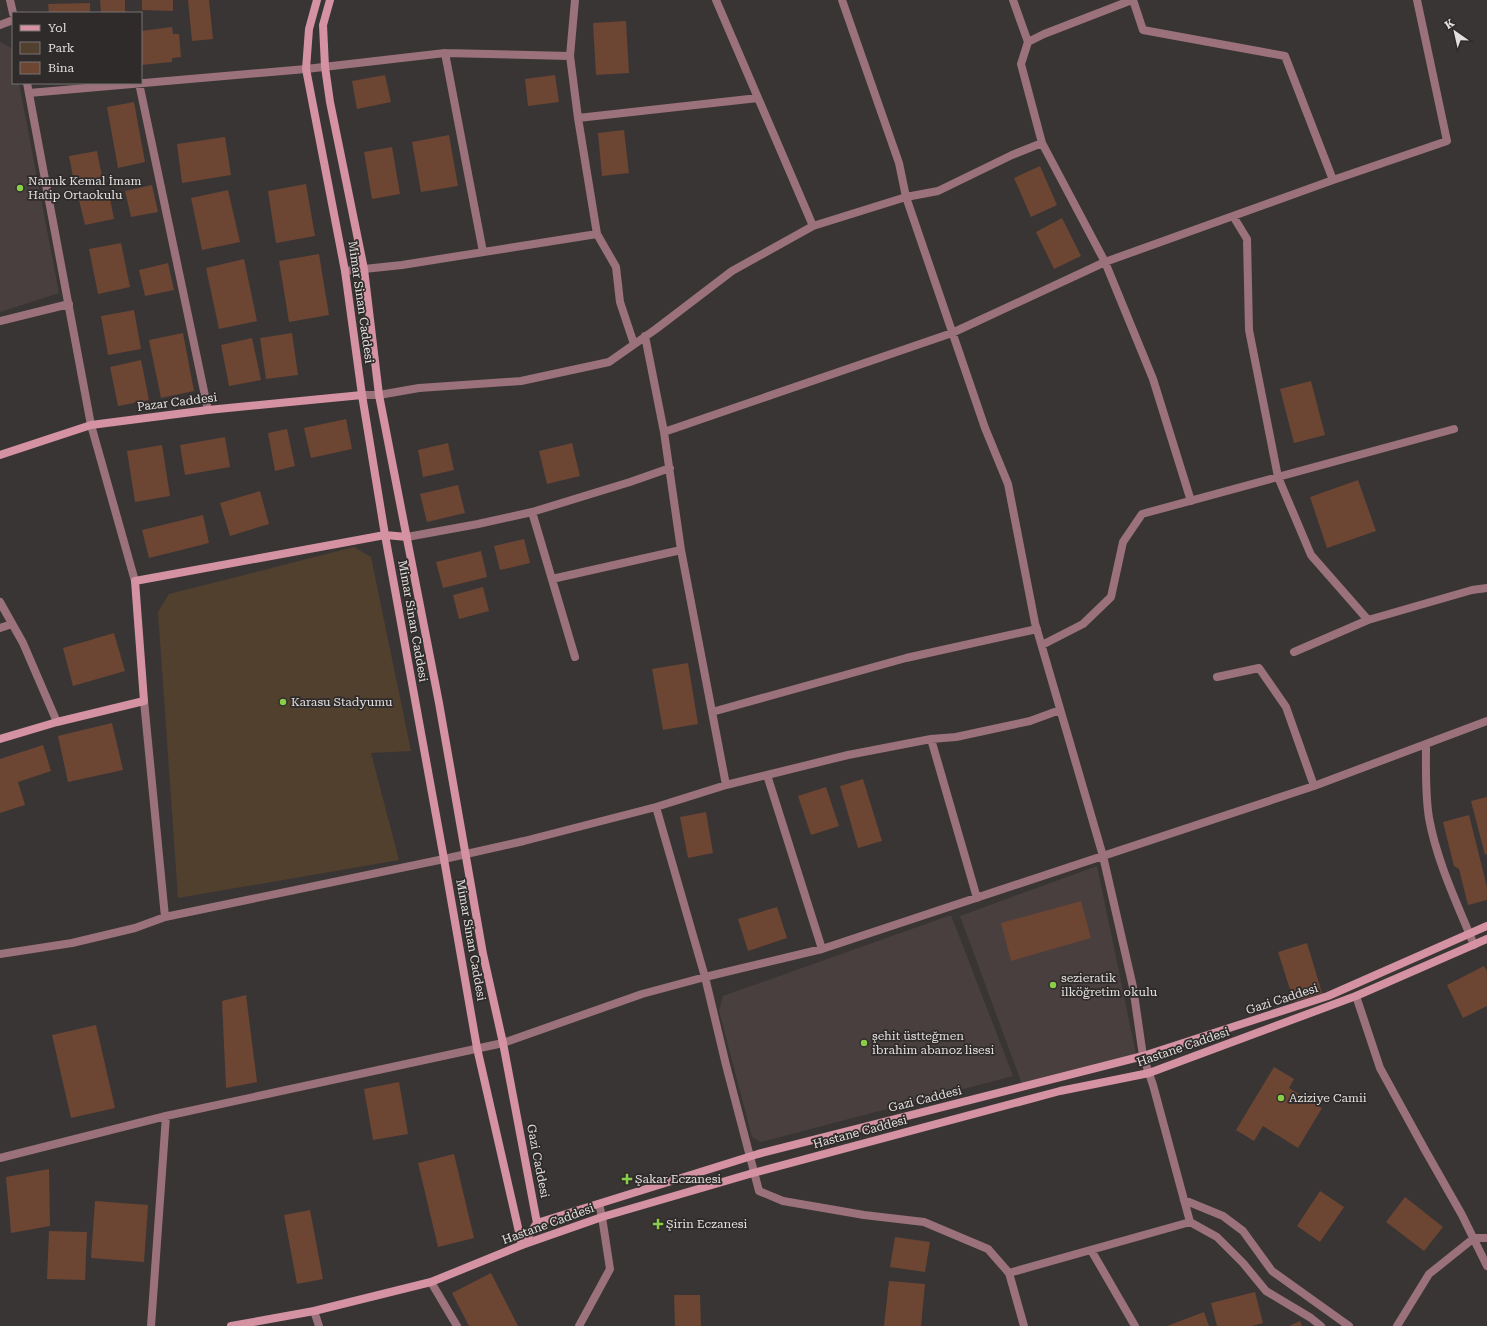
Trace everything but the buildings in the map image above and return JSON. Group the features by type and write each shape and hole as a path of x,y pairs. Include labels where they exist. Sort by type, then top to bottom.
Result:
{"main road":[{"name":"Mimar Sinan Caddesi","path":"316,0 309,29 306,69 345,271 362,395 385,535 477,1048 522,1245"},
{"name":"Mimar Sinan Caddesi","path":"330,0 323,25 325,67 330,102 364,269 379,395 408,537 439,703 483,954 503,1043"},
{"name":"Pazar Caddesi","path":"0,455 91,424 208,410 362,395"},
{"path":"0,739 57,722 144,701 135,581 385,535 408,537"},
{"name":"Gazi Caddesi","path":"503,1043 537,1223 749,1157 1143,1056 1328,996 1487,926"},
{"name":"Hastane Caddesi","path":"232,1326 314,1311 431,1282 522,1245 602,1217 753,1173 1060,1091 1150,1073 1356,996 1487,940"},
{"path":"522,1245 537,1223"}],"street":[{"path":"10,0 13,12"},
{"path":"575,0 570,56 578,118 597,234 616,267 620,302 634,344"},
{"path":"716,0 813,226"},
{"path":"842,0 899,163 906,197 952,333 985,428 1008,484 1037,629 1103,856 1132,987 1143,1056 1150,1073 1190,1222"},
{"path":"1013,0 1028,42 1021,64 1042,143 1105,262 1153,380 1191,501"},
{"path":"1028,42 1044,34 1132,0 1143,30 1285,56 1333,180"},
{"path":"664,432 952,333 1105,262 1333,180 1447,141 1416,0"},
{"path":"0,25 12,20"},
{"path":"142,83 306,69 445,53 570,56"},
{"path":"445,53 483,252"},
{"path":"27,84 91,424 135,581"},
{"path":"29,92 127,84"},
{"path":"139,84 208,410"},
{"path":"578,118 758,98"},
{"path":"362,395 379,395 420,388 521,381 609,362 732,271 813,226 906,197 938,191 1042,143"},
{"path":"1233,216 1247,239 1249,330 1278,477 1311,555 1368,620"},
{"path":"345,271 402,265 597,234"},
{"path":"0,321 69,304"},
{"path":"645,336 664,432 681,550 726,785"},
{"path":"1042,645 1083,624 1111,597 1123,542 1142,514 1454,429"},
{"path":"408,537 532,512 670,468"},
{"path":"532,512 575,658"},
{"path":"552,579 681,550"},
{"path":"1294,652 1368,620 1472,590 1487,588"},
{"path":"0,602 23,643 57,722"},
{"path":"0,628 12,624"},
{"path":"712,712 906,658 1037,629"},
{"path":"1217,678 1259,668 1286,707 1314,786"},
{"path":"144,701 165,917"},
{"path":"0,954 72,943 135,928 165,917 524,841 656,807 726,785 848,755 931,739 956,737 1030,721 1060,710"},
{"path":"0,1158 166,1116 503,1043 642,994 705,976 822,949 1314,786 1487,721"},
{"path":"931,739 977,898"},
{"path":"1426,744 1426,779 1429,817 1441,863 1474,945"},
{"path":"767,775 822,949"},
{"path":"656,807 705,976 753,1173 759,1191 783,1201 864,1215 924,1222 988,1250 1009,1274 1024,1326"},
{"path":"1356,996 1380,1068 1474,1238 1487,1266"},
{"path":"151,1326 166,1116"},
{"path":"1184,1200 1222,1216 1243,1231 1272,1271 1349,1326"},
{"path":"579,1326 610,1270 599,1204"},
{"path":"1009,1274 1190,1222 1217,1237 1243,1262 1266,1291 1311,1318 1321,1326"},
{"path":"1397,1326 1429,1274 1474,1238 1487,1238"},
{"path":"1091,1250 1135,1326"},
{"path":"431,1282 457,1326"},
{"path":"314,1311 319,1326"}],"shaded area":[{"name":"Namık Kemal İmam Hatip Ortaokulu","path":"0,42 12,48 12,84 19,84 59,293 0,312"},
{"name":"sezieratik ilköğretim okulu","path":"1097,866 1136,1054 1022,1084 960,916"},
{"name":"şehit üstteğmen ibrahim abanoz lisesi","path":"951,915 1013,1076 761,1142 752,1137 719,1011 723,996"}],"green space":[{"name":"Karasu Stadyumu","path":"354,547 371,557 411,751 371,753 399,860 178,898 158,612 169,594"}],"place":[{"name":"Namık Kemal İmam Hatip Ortaokulu","path":"20,188"},
{"name":"Karasu Stadyumu","path":"283,702"},
{"name":"sezieratik ilköğretim okulu","path":"1053,985"},
{"name":"şehit üstteğmen ibrahim abanoz lisesi","path":"864,1043"},
{"name":"Aziziye Camii","path":"1281,1098"},
{"name":"Şakar Eczanesi","path":"627,1179"},
{"name":"Şirin Eczanesi","path":"658,1224"}]}
